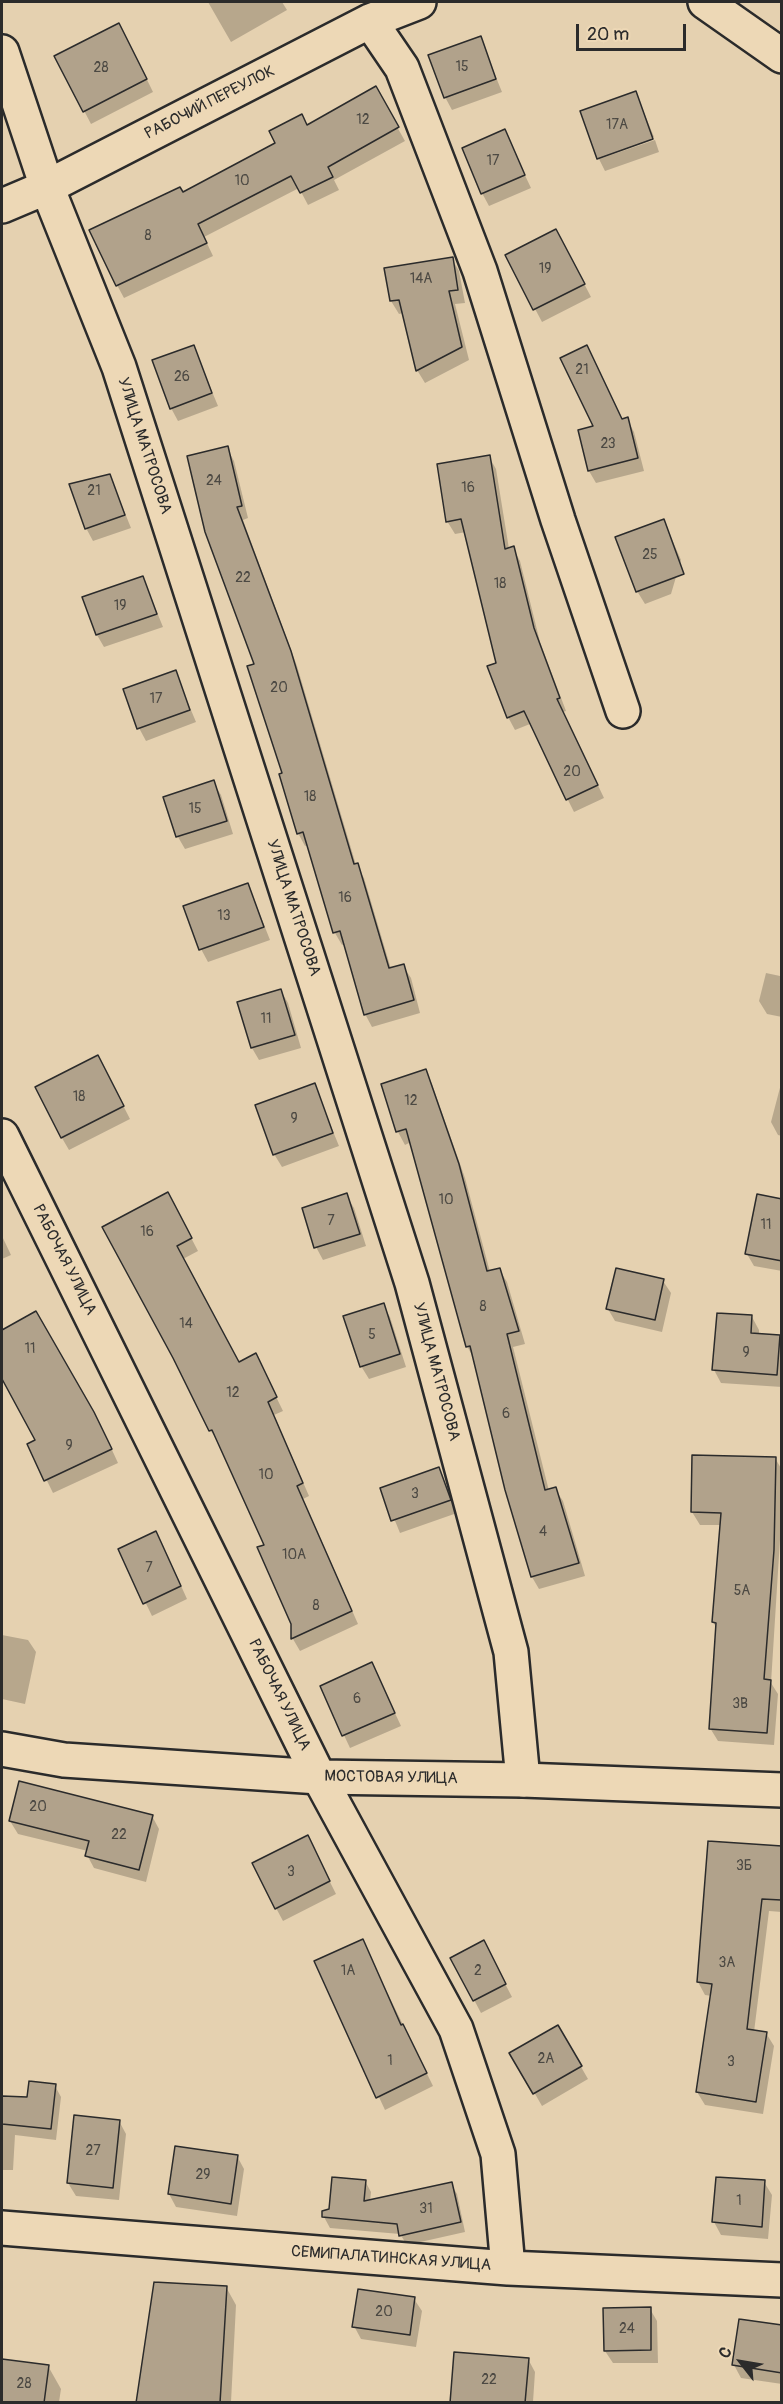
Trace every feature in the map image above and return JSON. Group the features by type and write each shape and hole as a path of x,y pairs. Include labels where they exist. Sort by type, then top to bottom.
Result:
{"street":[{"name":"РАБОЧИЙ ПЕРЕУЛОК","path":"2,206 46,187 370,21 419,2"},
{"path":"705,2 782,56"},
{"path":"370,21 402,68 480,271 558,520 623,711"},
{"name":"УЛИЦА МАТРОСОВА","path":"2,52 46,187 119,367 412,1283 512,1652 523,1780"},
{"name":"РАБОЧАЯ УЛИЦА","path":"2,1136 319,1777 456,2029 498,2154 508,2268"},
{"name":"МОСТОВАЯ УЛИЦА","path":"2,1749 64,1760 319,1777 523,1780 782,1790"},
{"name":"СЕМИПАЛАТИНСКАЯ УЛИЦА","path":"2,2229 508,2268 782,2280"}],"building":[{"path":"119,23 147,79 83,112 54,56"},
{"path":"481,36 496,79 444,98 428,55"},
{"path":"376,86 399,127 328,167 333,177 300,193 291,176 198,224 207,243 116,286 89,230 180,187 183,192 275,143 269,131 302,114 307,125"},
{"path":"636,91 653,139 597,159 580,111"},
{"path":"505,129 525,175 481,194 462,148"},
{"path":"556,229 585,284 533,310 505,255"},
{"path":"453,257 458,290 449,291 462,347 416,371 399,300 390,301 384,268"},
{"path":"194,345 212,393 170,409 152,360"},
{"path":"587,345 622,419 628,417 638,458 588,471 578,430 593,426 560,358"},
{"path":"228,446 242,506 237,507 291,651 354,864 358,863 389,968 404,964 414,1000 364,1015 340,931 333,933 303,832 297,834 279,774 282,773 247,666 254,664 205,532 187,456"},
{"path":"490,455 505,549 514,546 534,628 560,698 557,699 598,785 566,800 524,711 507,718 487,666 496,663 461,519 446,522 437,464"},
{"path":"110,474 125,515 85,529 69,484"},
{"path":"664,519 684,574 636,592 615,537"},
{"path":"143,576 157,614 96,635 82,597"},
{"path":"176,670 190,710 137,729 123,689"},
{"path":"214,780 227,821 176,837 163,797"},
{"path":"248,883 264,927 199,950 183,906"},
{"path":"281,989 295,1035 251,1048 237,1002"},
{"path":"98,1055 124,1106 61,1138 35,1087"},
{"path":"426,1069 459,1164 487,1271 500,1268 519,1331 507,1334 545,1490 556,1487 579,1563 531,1577 505,1490 470,1346 466,1347 406,1129 396,1132 381,1084"},
{"path":"315,1083 333,1133 273,1155 255,1105"},
{"path":"168,1192 192,1238 177,1246 239,1362 256,1353 277,1397 268,1402 303,1483 297,1486 352,1611 291,1639 291,1624 257,1547 264,1545 212,1430 209,1431 173,1358 102,1227"},
{"path":"347,1193 360,1234 314,1248 302,1208"},
{"path":"757,1194 782,1199 782,1261 745,1254"},
{"path":"616,1268 664,1279 655,1320 606,1309"},
{"path":"384,1303 400,1354 360,1367 343,1316"},
{"path":"36,1311 94,1412 112,1449 44,1481 27,1444 35,1440 2,1379 2,1330"},
{"path":"717,1313 752,1315 751,1333 780,1335 777,1375 712,1370"},
{"path":"692,1455 776,1457 774,1550 764,1679 771,1680 767,1733 709,1729 716,1623 712,1622 721,1513 691,1512"},
{"path":"439,1467 451,1500 391,1521 380,1488"},
{"path":"156,1531 181,1586 143,1604 118,1549"},
{"path":"372,1662 395,1713 342,1736 320,1686"},
{"path":"19,1781 153,1815 139,1870 85,1856 89,1841 9,1821"},
{"path":"308,1835 330,1881 275,1909 252,1863"},
{"path":"708,1841 782,1846 781,1900 762,1899 747,2029 767,2032 756,2102 696,2092 712,1984 697,1982"},
{"path":"363,1939 401,2025 403,2024 427,2073 376,2098 314,1961"},
{"path":"484,1940 506,1984 473,2001 450,1958"},
{"path":"558,2025 582,2066 533,2094 509,2053"},
{"path":"29,2081 56,2084 51,2129 2,2124 2,2096 27,2097"},
{"path":"74,2115 120,2120 113,2188 67,2183"},
{"path":"175,2146 238,2155 231,2204 168,2194"},
{"path":"332,2177 366,2180 364,2201 452,2182 461,2222 399,2236 397,2224 322,2217 322,2211 329,2209"},
{"path":"716,2177 765,2180 762,2227 712,2222"},
{"path":"154,2282 227,2286 220,2403 136,2403"},
{"path":"358,2289 415,2297 410,2335 352,2327"},
{"path":"651,2307 651,2350 604,2351 603,2308"},
{"path":"739,2319 782,2325 782,2373 732,2365"},
{"path":"454,2352 529,2358 525,2403 450,2403"},
{"path":"2,2359 49,2365 44,2403 2,2403"}]}
